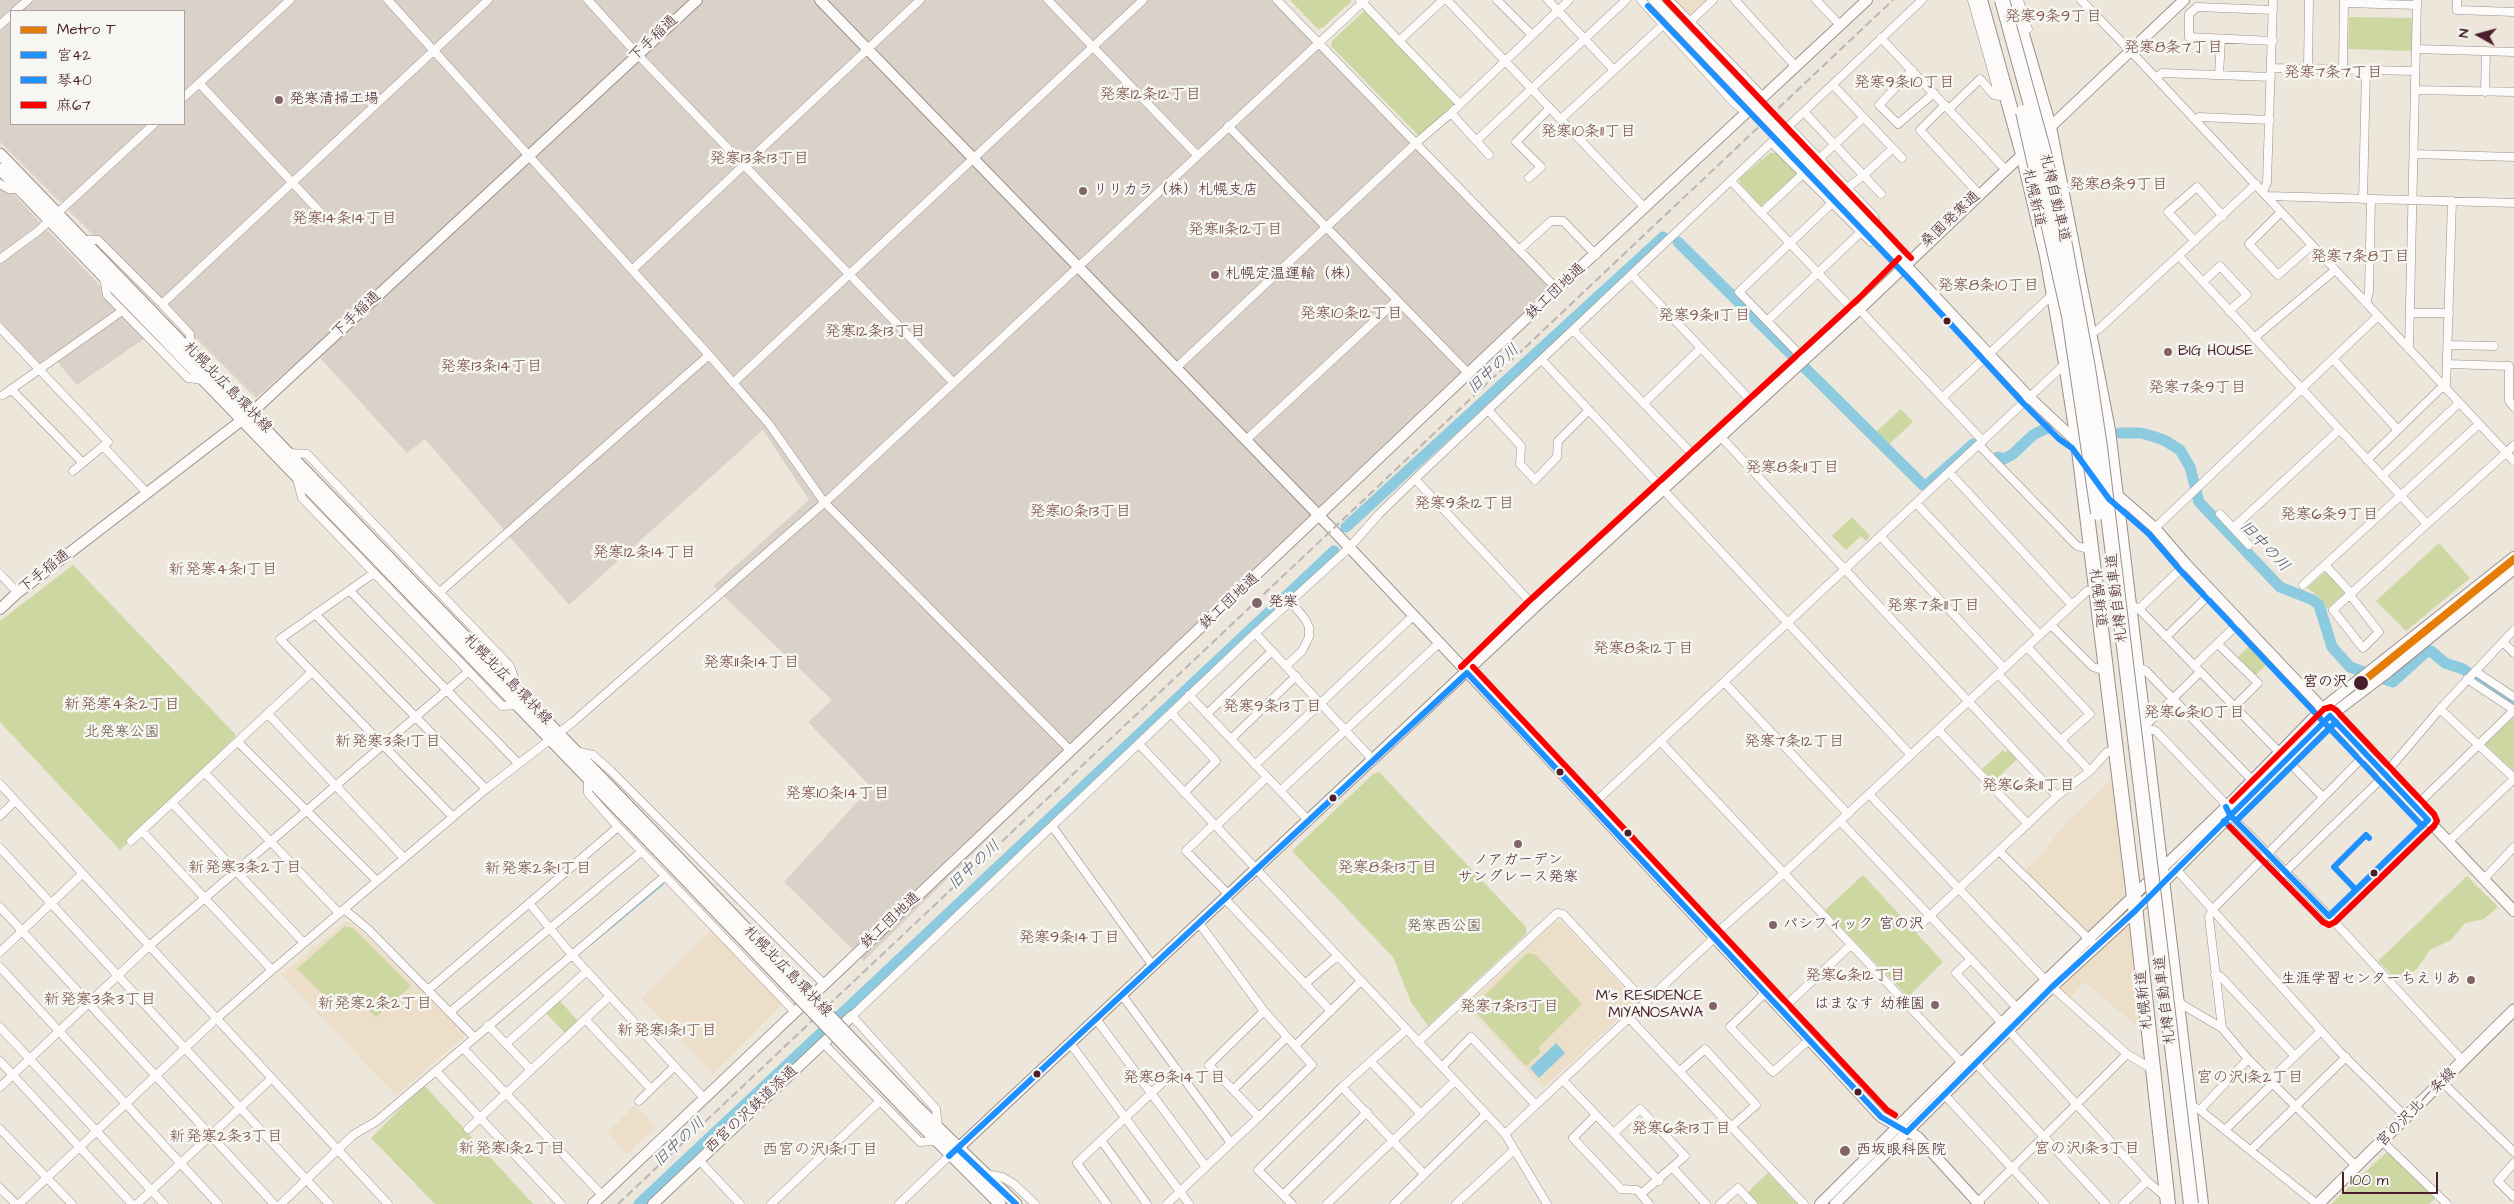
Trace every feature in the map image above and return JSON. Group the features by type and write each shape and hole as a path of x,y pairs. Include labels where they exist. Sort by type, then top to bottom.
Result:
{"highway":[{"name":"札幌新道","path":"1980,0 2023,154 2054,293 2066,363 2078,442 2116,750 2168,1201"},
{"name":"札樽自動車道","path":"1992,0 2033,151 2057,258 2078,369 2105,564 2181,1204"},
{"name":"札樽自動車道","path":"2002,0 2043,149 2063,236 2089,377 2100,448 2191,1204"},
{"name":"札幌新道","path":"2012,0 2049,127 2108,430 2115,493 2134,607 2137,668 2176,1001 2194,1106 2201,1204"}],"main road":[{"name":"札幌北広島環状線","path":"0,154 104,278 517,705 575,751 663,849 915,1113 935,1141 984,1174 1016,1204"},
{"name":"札幌北広島環状線","path":"0,169 20,189 84,240 512,685 588,778 663,849"},
{"name":"宮の沢北一条線","path":"2317,1204 2383,1142 2514,1010"},
{"name":"札幌北広島環状線","path":"915,1113 938,1129 954,1152"},
{"path":"954,1152 996,1202"}],"street":[{"path":"17,10 28,0"},
{"path":"185,96 290,0"},
{"path":"388,0 771,426 824,502 1070,751"},
{"path":"162,304 488,0"},
{"path":"588,0 638,55 953,382"},
{"name":"下手稲通","path":"0,609 147,492 251,413 697,0"},
{"path":"820,0 1320,516 1438,644 1592,805 1881,1117 1918,1136 1978,1203 2127,1054"},
{"path":"632,270 920,0"},
{"path":"1048,0 1197,154"},
{"path":"733,383 1143,0"},
{"path":"1277,0 1557,289"},
{"path":"1399,41 1443,0"},
{"path":"1448,0 1645,208"},
{"path":"1497,0 1532,35"},
{"path":"1548,0 1614,70"},
{"path":"1176,368 1416,143 1451,113 1569,0"},
{"path":"1476,141 1626,0"},
{"path":"1640,0 1734,103 1747,113"},
{"path":"1654,0 2029,397 2065,433 2078,442 2115,493 2155,528 2186,564 2385,772 2514,911"},
{"path":"1669,0 1763,97"},
{"path":"1674,37 1713,0"},
{"path":"1735,0 1796,67"},
{"path":"1816,0 1840,25"},
{"name":"鉄工団地通","path":"592,1204 1320,516 1557,289 1596,255 1867,0"},
{"path":"938,1129 936,1109 852,1016 1140,744 1189,695 1349,548 1379,514 1415,479 1922,0"},
{"path":"1972,0 2015,148 2023,154"},
{"path":"2019,0 2052,114 2049,127"},
{"path":"2081,0 2256,184 2514,461"},
{"name":"桑園発寒通","path":"954,1152 1257,870 1535,607 1857,311 2023,154 2049,127 2131,52 2173,4 2184,0"},
{"path":"2265,194 2270,120 2273,0"},
{"path":"2308,67 2309,0"},
{"path":"2457,0 2457,10 2514,12"},
{"path":"0,1188 18,1204 216,1019 304,942 486,789 554,736 824,502 1362,1 1460,104"},
{"path":"2343,69 2344,2 2417,3 2409,349"},
{"path":"2272,41 2189,37 2189,14 2197,7 2273,10"},
{"path":"0,25 10,16"},
{"path":"1561,119 1663,25"},
{"path":"1882,38 2006,170"},
{"path":"2220,75 2221,39"},
{"path":"2416,49 2514,52"},
{"path":"2485,92 2486,51"},
{"path":"2272,68 2308,67 2415,71"},
{"path":"1912,70 1879,105 1898,124 1934,93"},
{"path":"2366,70 2369,292 2366,303"},
{"path":"2156,78 2162,73 2271,77"},
{"path":"1979,194 1920,130 1980,79 1994,95 2000,96"},
{"path":"199,83 320,212"},
{"path":"1833,85 1902,158"},
{"path":"2415,90 2514,92"},
{"path":"1529,178 1541,167 1516,142 1550,108"},
{"path":"1804,112 1880,194"},
{"path":"1451,113 1489,155"},
{"path":"1761,213 1863,118"},
{"path":"2196,121 2200,118 2270,120"},
{"path":"0,259 53,216 153,125"},
{"path":"1228,126 1469,374"},
{"path":"1789,126 1874,216 1878,235"},
{"path":"1772,142 1871,242 1878,235"},
{"path":"1847,188 1864,176 1892,148"},
{"path":"2414,154 2514,157"},
{"path":"1731,181 1818,273 1943,397 1981,443 2077,546 2091,550"},
{"path":"0,184 9,189 20,189"},
{"path":"2090,334 2179,256 2256,184"},
{"path":"2195,241 2168,212 2197,187 2223,216"},
{"path":"2265,194 2514,203"},
{"path":"2367,460 2445,388 2448,364 2452,201"},
{"path":"1801,362 1767,321 1739,292 1833,202"},
{"path":"2281,212 2249,244 2278,275 2312,245"},
{"path":"1519,250 1551,220 1563,221 1596,255"},
{"path":"1767,321 1861,232"},
{"path":"84,240 98,240 162,304 190,334 190,350"},
{"path":"2179,256 2427,524"},
{"path":"2203,282 2220,266 2246,295 2230,311"},
{"path":"2254,338 2335,270"},
{"path":"1632,275 1755,405"},
{"path":"104,278 107,295 122,311 188,378 204,380"},
{"path":"1943,397 2054,293"},
{"path":"1246,440 1396,300"},
{"path":"3,395 122,311"},
{"path":"2410,313 2449,313"},
{"path":"2155,528 2303,390 2378,316"},
{"path":"0,328 108,442 73,471"},
{"path":"1573,330 1697,459"},
{"path":"2448,345 2494,346"},
{"path":"1644,403 1701,348"},
{"path":"440,592 709,355"},
{"path":"2333,359 2398,430"},
{"path":"1542,360 1911,755"},
{"path":"1592,805 2066,363"},
{"path":"2448,364 2509,366 2509,401 2514,407"},
{"path":"11,389 83,463"},
{"path":"2382,476 2459,403"},
{"path":"1488,410 1521,446 1520,464 1535,480 1558,457 1558,441 1589,410"},
{"path":"2302,585 2479,424"},
{"path":"2233,528 2339,430"},
{"path":"1721,437 2057,796"},
{"path":"2325,565 2351,594 2379,632 2362,648 2333,610 2351,594 2427,524 2506,453 2514,445"},
{"path":"103,446 147,492"},
{"path":"290,453 307,454 440,592 510,666 514,677 512,685"},
{"path":"1950,473 2072,605"},
{"path":"297,478 302,498 502,706 517,705"},
{"path":"1415,479 1535,607"},
{"path":"1916,503 2040,635"},
{"path":"2220,514 2249,545"},
{"path":"1880,536 2004,668"},
{"path":"2162,875 2176,869 2228,811 2252,780 2279,752 2326,712 2358,679 2514,557"},
{"path":"2134,607 2186,564"},
{"path":"1835,1204 1907,1132 1941,1091 2048,984 2134,904 2228,811 2287,761 2326,712 2388,672 2514,569"},
{"path":"374,573 280,639 453,817"},
{"path":"0,574 18,593"},
{"path":"1505,1134 1630,1018 1714,938 1721,929 1848,814 2087,591 2096,590 2134,607 2166,637 2323,797"},
{"path":"350,591 518,763"},
{"path":"2166,637 2213,591"},
{"path":"1286,666 1302,651 1309,637 1309,627 1305,619 1290,601"},
{"path":"315,614 486,789"},
{"path":"1255,765 1322,704 1413,616"},
{"path":"2194,666 2241,621"},
{"path":"2051,624 2093,667 2106,671"},
{"path":"2284,873 2378,782 2440,709 2514,630"},
{"path":"1256,632 1373,760"},
{"path":"2503,642 2514,653"},
{"path":"1280,791 1438,644"},
{"path":"2218,644 2258,683 2234,707"},
{"path":"2027,647 2090,714 2060,740"},
{"path":"1207,714 1272,651"},
{"path":"2137,668 2145,670 2252,780"},
{"path":"0,1087 149,946 470,671"},
{"path":"131,841 239,743 312,672"},
{"path":"2200,672 2144,727 2156,731 2222,800 2228,811 2268,852 2284,873 2329,916 2463,1061"},
{"path":"1998,674 2090,771"},
{"path":"2471,675 2514,697"},
{"path":"2416,806 2514,710 2471,675"},
{"path":"1231,739 1296,676"},
{"path":"1724,682 1848,814"},
{"path":"1189,695 1309,821"},
{"path":"2440,709 2514,779 2449,841"},
{"path":"1171,713 1216,761 1184,793"},
{"path":"268,714 404,858"},
{"path":"1938,730 2028,824"},
{"path":"1660,741 1851,945 2044,1137 2106,1204"},
{"path":"239,743 377,881"},
{"path":"1140,744 1505,1134 1546,1203"},
{"path":"1917,928 2057,796 2090,771 2108,752 2116,750"},
{"path":"575,751 593,755 611,771 824,984"},
{"path":"2222,1028 2209,917 2212,910 2366,754"},
{"path":"205,773 270,842 342,911 368,929 474,1037"},
{"path":"1267,777 1186,851 1305,984 1331,1010"},
{"path":"588,778 588,793 618,828 795,1012"},
{"path":"0,784 388,1204"},
{"path":"1869,794 2048,984 2127,1054 2152,1069"},
{"path":"0,816 16,801"},
{"path":"172,803 304,942"},
{"path":"1840,821 2021,1011"},
{"path":"1052,826 1153,966"},
{"path":"428,990 618,828"},
{"path":"142,831 272,970"},
{"path":"2484,879 2514,847"},
{"path":"0,848 329,1204"},
{"path":"1999,850 2093,943"},
{"path":"450,1012 641,852"},
{"path":"2176,869 2321,1031 2407,1118"},
{"path":"0,952 82,874"},
{"path":"281,1204 354,1135 376,1121 463,1048 488,1024 665,876"},
{"path":"529,903 572,955 704,1098"},
{"path":"0,908 274,1204"},
{"path":"1418,1042 1557,913 1563,914 1645,1002"},
{"path":"1167,1204 1312,1065 1264,1011 1199,923"},
{"path":"1781,1010 1851,945"},
{"path":"1305,984 1337,956"},
{"path":"1971,959 1956,973 2076,1105 2168,1201"},
{"path":"0,967 218,1204"},
{"path":"506,1044 587,971"},
{"path":"2215,975 2220,976 2294,1055"},
{"path":"1295,1046 1361,981"},
{"path":"1765,993 1730,1027 1773,1072 1809,1040"},
{"path":"1122,995 1231,1143"},
{"path":"468,1129 610,996"},
{"path":"2176,1001 2222,1028 2248,1059 2357,1167"},
{"path":"1259,1117 1209,1065 1264,1011"},
{"name":"西宮の沢鉄道添通","path":"653,1204 852,1016"},
{"path":"1630,1018 1804,1204"},
{"path":"1096,1019 1206,1167"},
{"path":"585,1020 651,1089"},
{"path":"488,1024 531,1070"},
{"path":"0,1027 164,1204"},
{"path":"1292,1204 1258,1170 1342,1087 1406,1030"},
{"path":"2225,1130 2294,1055 2321,1031"},
{"path":"1233,1090 1287,1037"},
{"path":"1442,1067 1471,1037 1536,1105"},
{"path":"823,1043 920,1142 935,1141"},
{"path":"1070,1043 1189,1204"},
{"path":"463,1048 602,1195"},
{"path":"1680,1071 1705,1049 1756,1105 1732,1126"},
{"path":"2251,1150 2346,1057"},
{"path":"2248,1059 2194,1106 2317,1204"},
{"path":"0,1061 132,1204"},
{"path":"1371,1062 1421,1114"},
{"path":"639,1101 675,1066"},
{"path":"1107,1204 1077,1163 1177,1069"},
{"path":"436,1071 561,1204"},
{"path":"137,1204 272,1078"},
{"path":"1563,1080 1659,1181"},
{"path":"1327,1204 1455,1081"},
{"path":"2442,1082 2514,1152"},
{"path":"1342,1087 1424,1174"},
{"path":"1820,1204 1897,1126 1941,1091"},
{"path":"1941,1091 2045,1204"},
{"path":"771,1204 880,1101"},
{"path":"1614,1133 1640,1109 1685,1156 1659,1181 1641,1194"},
{"path":"1283,1195 1367,1112"},
{"path":"1394,1204 1486,1114"},
{"path":"1596,1115 1573,1138 1621,1189 1636,1190 1648,1204"},
{"path":"0,1129 72,1204"},
{"path":"1101,1140 1147,1204"},
{"path":"2383,1142 2447,1204"},
{"path":"1456,1204 1514,1150"},
{"path":"899,1204 954,1152"},
{"path":"699,1160 740,1204"},
{"path":"2514,1163 2498,1181 2514,1197"},
{"path":"1673,1168 1705,1204"},
{"path":"984,1174 1002,1177 1034,1204"},
{"path":"2123,1204 2147,1181"},
{"path":"1720,1204 1738,1188 1753,1204"}],"shaded area":[{"path":"0,0 1277,0 1564,291 1023,804 864,961 784,882 871,787 808,722 832,700 713,586 809,500 763,430 569,605 425,439 407,453 312,349 256,398 0,142"},
{"path":"1674,0 1707,0 1690,17"},
{"path":"0,180 148,336 77,385 52,355 40,364 0,322"},
{"path":"2115,776 2143,1026 2139,1027 2084,982 2069,1000 2040,979 2087,933 2025,870 2049,846 2062,827"},
{"path":"346,921 354,924 464,1033 464,1037 396,1095 281,975"},
{"path":"1555,922 1563,923 1634,999 1632,1006 1543,1088 1466,1006"},
{"path":"712,929 782,1004 713,1074 641,998"},
{"path":"635,1105 656,1127 627,1154 607,1133"}],"green space":[{"path":"1290,0 1351,0 1351,2 1322,28 1318,29"},
{"path":"1364,11 1367,11 1453,101 1453,105 1421,135 1418,135 1331,46 1332,41"},
{"path":"2349,17 2413,18 2412,51 2348,49"},
{"path":"1770,153 1777,153 1797,175 1761,206 1740,183 1740,178"},
{"path":"1901,409 1913,422 1887,446 1875,433"},
{"path":"1852,517 1870,536 1866,541 1861,536 1846,550 1832,536"},
{"path":"2439,543 2470,578 2406,631 2376,601"},
{"name":"北発寒公園","path":"73,565 235,734 235,737 120,850 0,722 0,621"},
{"path":"2324,573 2327,573 2345,593 2327,609 2322,599 2307,588"},
{"path":"2251,644 2268,663 2256,675 2238,657"},
{"path":"2514,717 2514,771 2485,744"},
{"path":"2003,750 2005,753 2008,750 2017,759 1994,782 1982,769"},
{"name":"発寒西公園","path":"1379,772 1526,927 1526,934 1428,1026 1411,1002 1393,957 1292,851 1373,774"},
{"path":"1863,875 1943,962 1908,997 1825,910"},
{"path":"2467,876 2498,907 2484,919 2465,923 2451,940 2430,950 2417,969 2398,981 2378,961"},
{"path":"345,926 353,928 411,986 376,1017 356,998 341,1012 297,969"},
{"path":"1527,953 1536,955 1582,1004 1538,1048 1541,1052 1526,1066 1472,1008"},
{"path":"560,1001 578,1021 565,1033 546,1013"},
{"path":"424,1085 533,1204 435,1204 371,1138"},
{"path":"2388,1151 2436,1198 2429,1204 2331,1204"},
{"path":"1768,1173 1797,1204 1757,1204 1747,1193"}],"water":[{"path":"1556,1043 1565,1053 1539,1078 1530,1068"}],"waterway":[{"name":"旧中の川","path":"1346,527 1663,237"},
{"name":"旧中の川","path":"1678,242 1923,485 1928,484 1973,444"},
{"name":"旧中の川","path":"1998,457 2004,459 2013,454 2033,435 2047,428"},
{"name":"旧中の川","path":"2120,433 2141,433 2152,436 2164,440 2180,450 2190,467 2199,502 2280,587 2313,600 2319,605 2332,647 2350,667 2393,682 2426,652 2431,651 2445,663 2463,669 2514,703"},
{"name":"旧中の川","path":"639,1204 1334,551"},
{"path":"591,944 663,884"}],"railway":[{"path":"618,1204 1893,0"}],"metro line":[{"name":"T","path":"2361,683 2514,559"}],"transit line":[{"name":"麻67","path":"1666,0 1911,258"},
{"name":"琴40","path":"1648,6 1911,281 2023,403 2059,439 2072,448 2109,499 2149,534 2180,570 2422,826"},
{"name":"麻67","path":"1461,667 1529,601 1858,299 1899,258"},
{"name":"麻67","path":"1473,667 1887,1110 1895,1115"},
{"name":"宮42","path":"1467,673 1881,1117 1907,1132"},
{"name":"宮42","path":"949,1156 1467,673"},
{"name":"麻67","path":"2230,827 2323,922 2329,925 2335,922 2437,821 2434,814 2336,710 2331,707 2324,709 2232,801"},
{"name":"宮42","path":"2330,716 2428,820"},
{"name":"宮42","path":"1907,1132 2052,987 2135,911 2330,716"},
{"name":"琴40","path":"2236,821 2336,722"},
{"name":"宮42","path":"2226,807 2230,815 2329,916"},
{"name":"宮42","path":"2329,916 2428,820"},
{"name":"琴40","path":"2224,821 2323,922"},
{"name":"琴40","path":"2335,922 2434,826"},
{"name":"宮42","path":"2356,890 2334,867 2366,835 2369,838"},
{"name":"宮42","path":"958,1149 1016,1204"}],"place":[{"name":"発寒清掃工場","path":"279,100"},
{"name":"リリカラ（株）札幌支店","path":"1083,191"},
{"name":"札幌定温運輸（株）","path":"1215,275"},
{"name":"BIG HOUSE","path":"2168,352"},
{"name":"発寒","path":"1257,603"},
{"name":"宮の沢","path":"2361,683"},
{"name":"ノアガーデン サングレース発寒","path":"1518,844"},
{"name":"パシフィック 宮の沢","path":"1773,925"},
{"name":"生涯学習センターちえりあ","path":"2471,980"},
{"name":"はまなす 幼稚園","path":"1935,1005"},
{"name":"M's RESIDENCE MIYANOSAWA","path":"1713,1006"},
{"name":"西坂眼科医院","path":"1845,1151"}],"district":[{"name":"発寒9条9丁目","path":"2053,18"},
{"name":"発寒8条7丁目","path":"2173,49"},
{"name":"発寒7条7丁目","path":"2333,74"},
{"name":"発寒9条10丁目","path":"1904,84"},
{"name":"発寒12条12丁目","path":"1150,96"},
{"name":"発寒10条11丁目","path":"1588,133"},
{"name":"発寒13条13丁目","path":"759,160"},
{"name":"発寒8条9丁目","path":"2118,186"},
{"name":"発寒14条14丁目","path":"344,220"},
{"name":"発寒11条12丁目","path":"1235,231"},
{"name":"発寒7条8丁目","path":"2360,258"},
{"name":"発寒8条10丁目","path":"1988,287"},
{"name":"発寒10条12丁目","path":"1351,315"},
{"name":"発寒9条11丁目","path":"1704,317"},
{"name":"発寒12条13丁目","path":"875,333"},
{"name":"発寒13条14丁目","path":"491,368"},
{"name":"発寒7条9丁目","path":"2197,389"},
{"name":"発寒8条11丁目","path":"1792,469"},
{"name":"発寒9条12丁目","path":"1464,505"},
{"name":"発寒10条13丁目","path":"1080,513"},
{"name":"発寒6条9丁目","path":"2329,516"},
{"name":"発寒12条14丁目","path":"644,554"},
{"name":"新発寒4条1丁目","path":"223,571"},
{"name":"発寒7条11丁目","path":"1933,607"},
{"name":"発寒8条12丁目","path":"1643,650"},
{"name":"発寒11条14丁目","path":"751,664"},
{"name":"新発寒4条2丁目","path":"122,706"},
{"name":"発寒9条13丁目","path":"1272,708"},
{"name":"発寒6条10丁目","path":"2194,714"},
{"name":"新発寒3条1丁目","path":"388,743"},
{"name":"発寒7条12丁目","path":"1794,743"},
{"name":"発寒6条11丁目","path":"2028,787"},
{"name":"発寒10条14丁目","path":"837,795"},
{"name":"新発寒3条2丁目","path":"245,869"},
{"name":"発寒8条13丁目","path":"1387,869"},
{"name":"新発寒2条1丁目","path":"538,870"},
{"name":"発寒9条14丁目","path":"1069,939"},
{"name":"発寒6条12丁目","path":"1855,977"},
{"name":"新発寒3条3丁目","path":"100,1001"},
{"name":"新発寒2条2丁目","path":"375,1005"},
{"name":"発寒7条13丁目","path":"1509,1008"},
{"name":"新発寒1条1丁目","path":"667,1032"},
{"name":"発寒8条14丁目","path":"1174,1079"},
{"name":"宮の沢1条2丁目","path":"2250,1079"},
{"name":"発寒6条13丁目","path":"1681,1130"},
{"name":"新発寒2条3丁目","path":"226,1138"},
{"name":"新発寒1条2丁目","path":"512,1150"},
{"name":"宮の沢1条3丁目","path":"2087,1150"},
{"name":"西宮の沢1条1丁目","path":"820,1151"}]}
